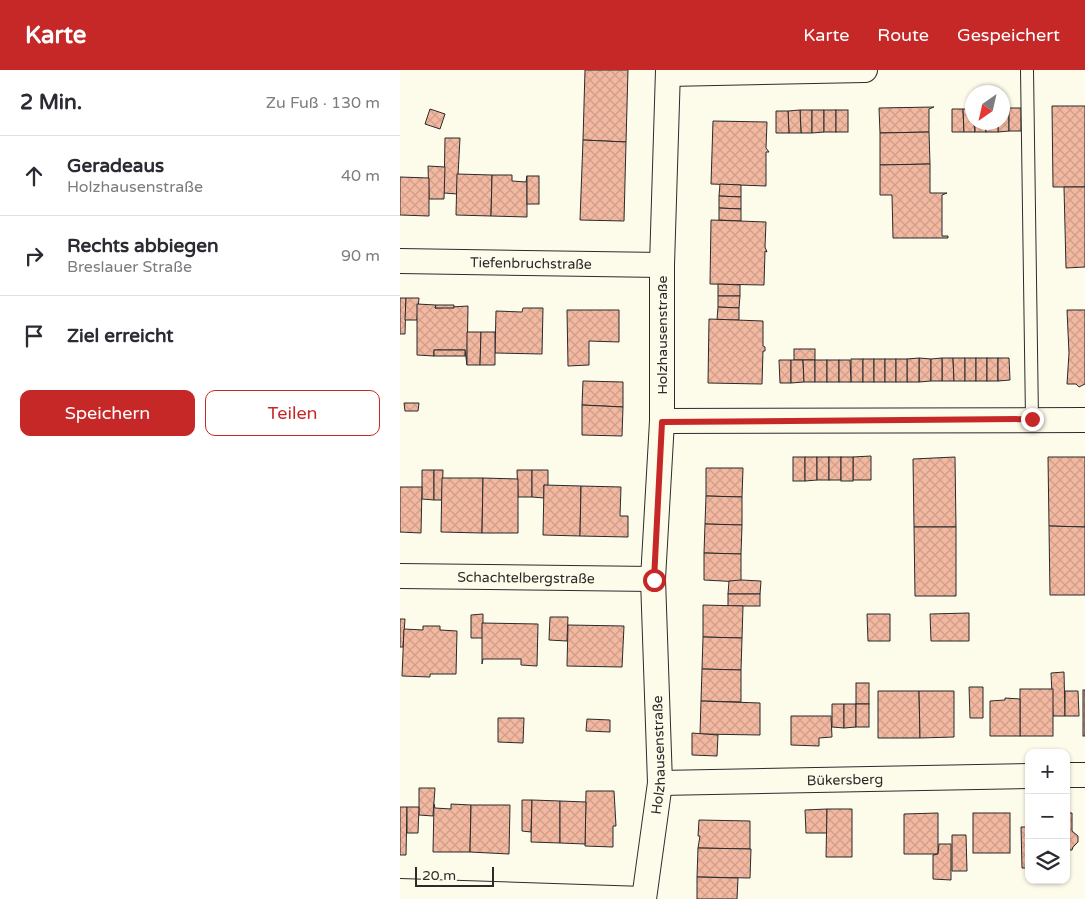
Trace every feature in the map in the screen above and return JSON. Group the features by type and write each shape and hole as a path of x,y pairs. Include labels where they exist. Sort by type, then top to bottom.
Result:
{"street":[{"path":"668,72 865,70"},
{"name":"Holzhausenstraße","path":"644,899 660,783 654,580 662,422 662,266 668,72"},
{"name":"Tiefenbruchstraße","path":"400,261 662,266"},
{"path":"662,422 1085,420"},
{"name":"Schachtelbergstraße","path":"400,576 654,580"},
{"path":"1070,775 1085,775"},
{"name":"Bükersberg","path":"660,783 1025,776"},
{"path":"400,890 644,899"}],"lane":[{"path":"1026,70 1032,419"}],"building":[{"path":"585,70 628,70 626,142 583,140"},
{"path":"1052,106 1085,106 1085,187 1053,187"},
{"path":"934,107 929,109 929,132 880,133 879,108"},
{"path":"1010,108 1021,108 1021,131 1009,131"},
{"path":"430,109 445,114 440,129 425,124"},
{"path":"952,109 963,109 964,132 952,132"},
{"path":"963,109 965,109 965,130 975,130 975,132 964,132"},
{"path":"800,110 812,110 812,133 801,133"},
{"path":"800,110 801,133 789,133 788,111"},
{"path":"812,110 824,110 824,132 812,133"},
{"path":"824,110 836,110 836,132 824,132"},
{"path":"836,110 848,110 848,132 836,132"},
{"path":"776,111 788,111 789,133 776,133"},
{"path":"713,121 767,122 766,148 769,152 766,152 766,186 711,184"},
{"path":"975,130 986,130 986,132 975,132"},
{"path":"986,130 998,130 998,132 986,132"},
{"path":"998,130 1009,130 1009,131 998,132"},
{"path":"929,132 930,164 880,165 880,133"},
{"path":"445,138 460,138 457,194 444,193"},
{"path":"583,140 626,142 624,221 580,220"},
{"path":"930,164 930,193 947,193 942,195 942,236 948,236 948,238 893,238 892,195 880,195 880,165"},
{"path":"428,166 445,167 444,199 429,199"},
{"path":"457,174 492,175 491,216 456,215"},
{"path":"492,175 512,175 512,181 526,182 527,176 527,217 491,216"},
{"path":"527,176 539,176 539,204 527,204"},
{"path":"400,177 429,178 429,216 400,215"},
{"path":"720,184 741,185 741,197 719,196"},
{"path":"1064,187 1085,187 1085,267 1066,268"},
{"path":"719,196 741,197 741,209 719,208"},
{"path":"719,208 741,209 741,221 719,220"},
{"path":"711,220 766,222 765,247 767,252 765,251 764,285 710,284"},
{"path":"718,284 740,285 740,296 718,296"},
{"path":"718,296 740,296 739,308 718,307"},
{"path":"400,298 406,298 405,334 400,334"},
{"path":"406,298 419,298 417,320 405,320"},
{"path":"417,304 436,305 435,308 468,306 467,365 465,350 434,350 434,356 417,355"},
{"path":"436,305 454,305 454,308 435,308"},
{"path":"718,307 739,308 739,320 717,320"},
{"path":"523,308 543,308 542,354 495,353 496,311 522,312"},
{"path":"567,310 619,310 619,342 589,341 589,365 568,366"},
{"path":"1067,310 1085,310 1085,384 1079,387 1076,384 1067,384 1069,353"},
{"path":"709,319 763,321 763,346 765,351 763,351 762,384 708,383"},
{"path":"467,332 481,332 480,365 467,365"},
{"path":"481,332 495,332 495,365 480,365"},
{"path":"794,349 815,349 815,360 794,360"},
{"path":"434,350 465,350 465,356 434,356"},
{"path":"919,358 931,359 931,381 919,382"},
{"path":"919,358 919,382 907,382 907,359"},
{"path":"942,358 953,358 954,381 942,381"},
{"path":"942,358 942,381 931,381 931,359"},
{"path":"953,358 965,358 965,381 954,381"},
{"path":"965,358 976,358 976,381 965,381"},
{"path":"976,358 987,358 987,381 976,381"},
{"path":"987,358 998,358 998,381 987,381"},
{"path":"998,358 1009,358 1010,380 998,381"},
{"path":"851,359 863,359 863,382 851,382"},
{"path":"863,359 874,359 874,382 863,382"},
{"path":"874,359 885,359 885,382 874,382"},
{"path":"885,359 896,359 896,382 885,382"},
{"path":"896,359 907,359 907,382 896,382"},
{"path":"779,360 791,360 791,383 780,383"},
{"path":"791,360 803,360 804,382 791,383"},
{"path":"803,360 815,360 815,382 804,382"},
{"path":"815,360 827,360 827,382 815,382"},
{"path":"827,360 839,360 839,382 827,382"},
{"path":"839,360 850,360 851,382 839,382"},
{"path":"583,381 623,382 623,407 582,405"},
{"path":"404,403 419,403 418,411 405,411"},
{"path":"582,405 623,407 622,436 582,435"},
{"path":"871,456 871,480 853,480 853,457"},
{"path":"793,457 805,457 805,481 793,481"},
{"path":"805,457 817,457 817,480 805,481"},
{"path":"817,457 829,457 829,480 817,480"},
{"path":"829,457 841,457 841,480 829,480"},
{"path":"841,457 853,457 853,481 841,481"},
{"path":"955,457 956,527 914,527 913,459"},
{"path":"1048,457 1085,457 1085,527 1049,526"},
{"path":"706,468 743,468 742,497 706,496"},
{"path":"422,470 434,470 434,500 422,499"},
{"path":"434,470 443,470 442,500 434,500"},
{"path":"517,470 532,470 532,497 518,497"},
{"path":"532,470 548,470 548,486 544,485 544,498 532,497"},
{"path":"442,478 483,478 482,533 441,532"},
{"path":"483,478 518,479 518,533 482,533"},
{"path":"544,485 581,486 580,536 543,535"},
{"path":"581,486 621,487 620,516 628,516 628,537 580,536"},
{"path":"400,487 422,487 421,533 400,532"},
{"path":"706,496 742,497 742,525 705,524"},
{"path":"705,524 742,525 741,554 704,553"},
{"path":"1049,526 1085,527 1085,595 1050,595"},
{"path":"914,527 956,527 956,596 915,596"},
{"path":"704,553 741,554 741,582 704,580"},
{"path":"729,581 761,581 760,594 728,594"},
{"path":"728,594 760,594 760,606 728,606"},
{"path":"703,605 743,606 742,638 703,637"},
{"path":"969,613 969,641 931,641 930,614"},
{"path":"483,614 483,638 471,638 471,615"},
{"path":"867,614 890,614 890,641 868,641"},
{"path":"550,617 568,617 567,641 549,640"},
{"path":"400,619 405,619 403,647 400,647"},
{"path":"482,623 538,624 537,666 521,665 521,659 483,659 482,664"},
{"path":"568,625 624,626 622,667 567,666"},
{"path":"423,626 440,626 440,630 457,631 456,674 430,674 430,677 402,676 404,629 423,630"},
{"path":"703,637 742,638 741,670 702,669"},
{"path":"702,669 741,670 741,702 701,701"},
{"path":"1064,672 1065,716 1053,716 1051,673"},
{"path":"856,683 869,683 869,704 856,704"},
{"path":"969,687 983,687 983,718 970,718"},
{"path":"1020,689 1053,689 1053,736 1020,736"},
{"path":"1083,690 1085,690 1085,736 1083,736"},
{"path":"878,691 919,691 920,738 878,738"},
{"path":"919,691 954,691 954,737 920,738"},
{"path":"1065,691 1078,691 1079,716 1065,716"},
{"path":"1005,698 1020,699 1020,736 990,736 990,701 1005,700"},
{"path":"701,701 760,703 760,735 700,734"},
{"path":"832,704 844,704 844,728 832,727"},
{"path":"844,704 856,704 856,727 844,728"},
{"path":"856,704 869,704 869,727 856,727"},
{"path":"791,716 831,716 832,737 819,738 819,746 791,745"},
{"path":"498,718 524,718 523,743 498,742"},
{"path":"587,719 610,720 610,732 586,731"},
{"path":"692,733 718,735 717,756 692,755"},
{"path":"419,788 435,788 433,816 419,815"},
{"path":"586,791 614,791 616,826 613,826 613,847 585,846"},
{"path":"522,800 532,800 531,832 522,831"},
{"path":"532,800 560,801 560,843 531,842"},
{"path":"560,801 586,802 585,844 560,843"},
{"path":"434,804 435,808 451,809 451,804 471,805 470,852 433,852"},
{"path":"471,805 510,805 509,854 470,852"},
{"path":"400,807 407,807 406,855 400,855"},
{"path":"407,807 419,807 418,833 407,833"},
{"path":"827,809 827,833 806,833 805,810"},
{"path":"827,809 852,809 852,857 826,857"},
{"path":"938,813 938,854 904,854 904,814"},
{"path":"973,813 1010,813 1010,853 973,853"},
{"path":"1070,813 1072,813 1072,831 1078,836 1078,842 1070,850"},
{"path":"699,820 750,821 750,849 698,848 700,836 698,836"},
{"path":"1021,827 1025,827 1025,868 1022,868"},
{"path":"952,835 966,835 967,871 952,871"},
{"path":"939,844 951,844 951,880 933,879 933,855 938,854"},
{"path":"698,848 751,849 750,878 697,877"},
{"path":"697,877 738,878 737,899 697,899"}],"route":[{"path":"654,580 662,422 1032,419"}]}
